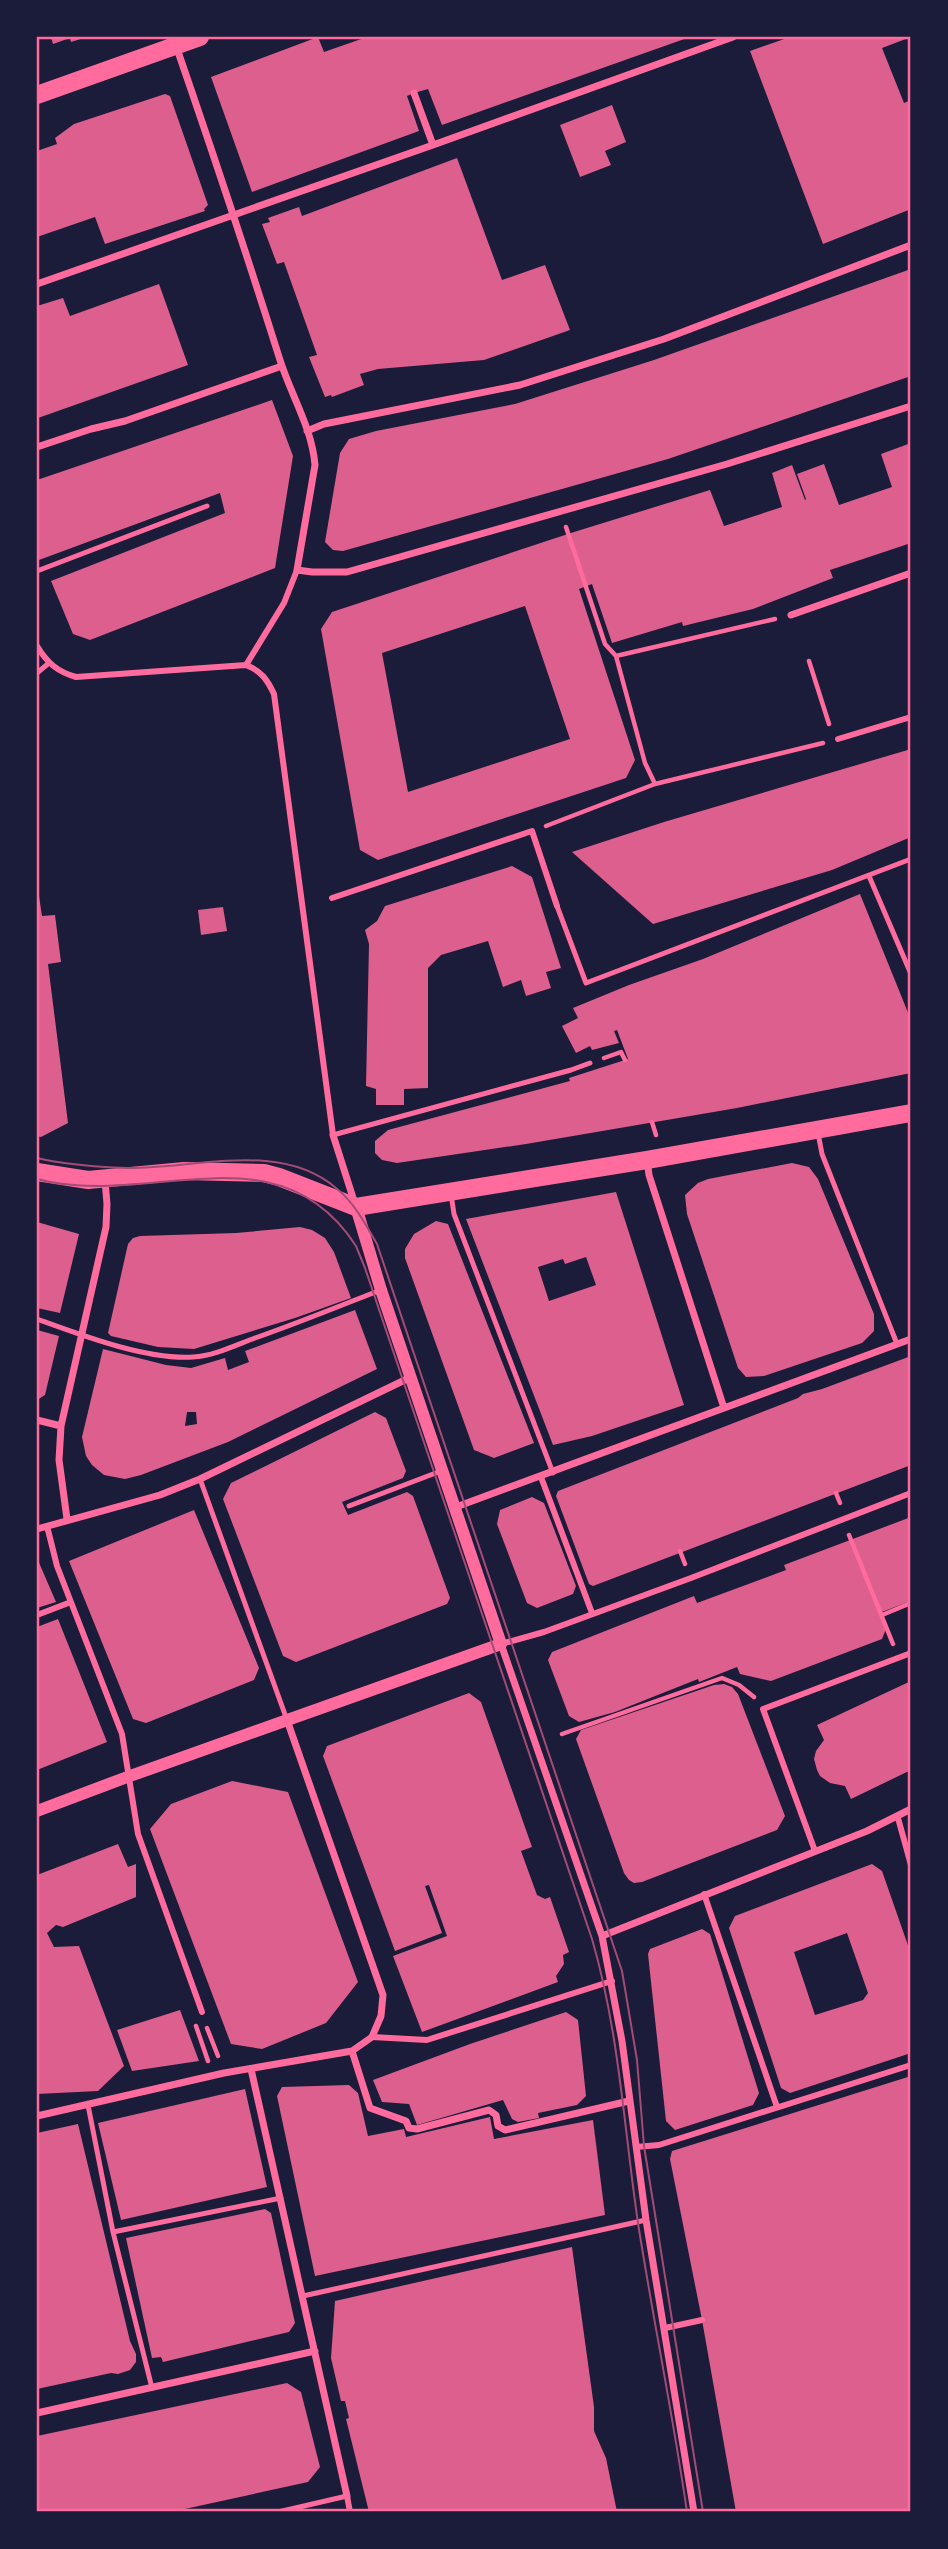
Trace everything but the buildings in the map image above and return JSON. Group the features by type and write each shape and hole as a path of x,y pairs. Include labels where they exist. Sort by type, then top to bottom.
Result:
{"main road":[{"path":"38,91 175,41 200,37"},
{"path":"37,1172 69,1178 105,1180 184,1171 264,1173 356,1207 647,1160 911,1113"}],"street":[{"path":"37,284 733,37"},
{"path":"175,41 282,366 314,450 315,465 297,570 284,603 246,664"},
{"path":"414,93 433,145"},
{"path":"307,431 324,424 520,385 664,339 911,245"},
{"path":"37,447 125,421 282,366"},
{"path":"297,570 347,572 727,464 911,406"},
{"path":"791,615 911,573"},
{"path":"37,646 49,663 62,673 90,677 246,664 260,671 274,694 332,1135 381,1290 602,1936 612,1981 646,2220 694,2512"},
{"path":"838,739 911,717"},
{"path":"332,898 532,831 557,906"},
{"path":"647,1160 649,1175 724,1408"},
{"path":"67,1519 60,1460 61,1426 106,1227 105,1180"},
{"path":"456,1507 911,1339"},
{"path":"37,1529 142,1500 200,1479 412,1377"},
{"path":"37,1420 61,1426"},
{"path":"541,1477 592,1613"},
{"path":"37,1811 501,1644 544,1632 911,1493"},
{"path":"47,1527 57,1566 122,1734 138,1834 202,2012"},
{"path":"37,1615 71,1602"},
{"path":"815,1851 764,1709 911,1653"},
{"path":"37,2116 214,2076 352,2051 372,2037 381,2017 383,1995 287,1720"},
{"path":"602,1936 898,1818 911,1809"},
{"path":"898,1818 911,1865"},
{"path":"704,1895 777,2107"},
{"path":"372,2037 427,2040 612,1981"},
{"path":"352,2051 370,2108 406,2121 409,2128 417,2129 489,2110 496,2115 498,2126 506,2130 629,2101"},
{"path":"636,2147 659,2145 911,2065"},
{"path":"251,2069 350,2512"},
{"path":"665,2328 702,2320"},
{"path":"37,2413 315,2351"}],"lane":[{"path":"37,572 207,506"},
{"path":"37,673 49,663"},
{"path":"557,906 586,982 911,859"},
{"path":"869,876 911,974"},
{"path":"332,1135 590,1063"},
{"path":"817,1130 822,1154 897,1344"},
{"path":"450,1191 454,1214 553,1473"},
{"path":"37,1319 83,1335 158,1355 194,1357 223,1350 381,1290"},
{"path":"349,1506 444,1470"},
{"path":"200,1479 287,1720"},
{"path":"88,2105 113,2232 152,2388"},
{"path":"113,2232 281,2198"},
{"path":"303,2296 646,2220"},
{"path":"278,2512 347,2496"}],"path":[{"path":"568,534 604,644 616,656 645,762 655,784"},
{"path":"616,656 791,615"},
{"path":"532,831 655,784 838,739 831,730 809,662"},
{"path":"590,1063 621,1052 625,1060"},
{"path":"845,1520 899,1658"},
{"path":"882,1615 911,1604"},
{"path":"562,1734 722,1678 739,1685 754,1696 764,1709"},
{"path":"202,2012 191,2015 214,2076"}],"tram line":[{"path":"37,1158 127,1168 236,1160 289,1165 314,1173 336,1188 359,1214 377,1244 622,1971 637,2060 644,2146 703,2512"},
{"path":"37,1179 79,1186 209,1178 250,1180 289,1189 324,1210 356,1246 592,1939 615,2044 638,2223 687,2512"}]}
